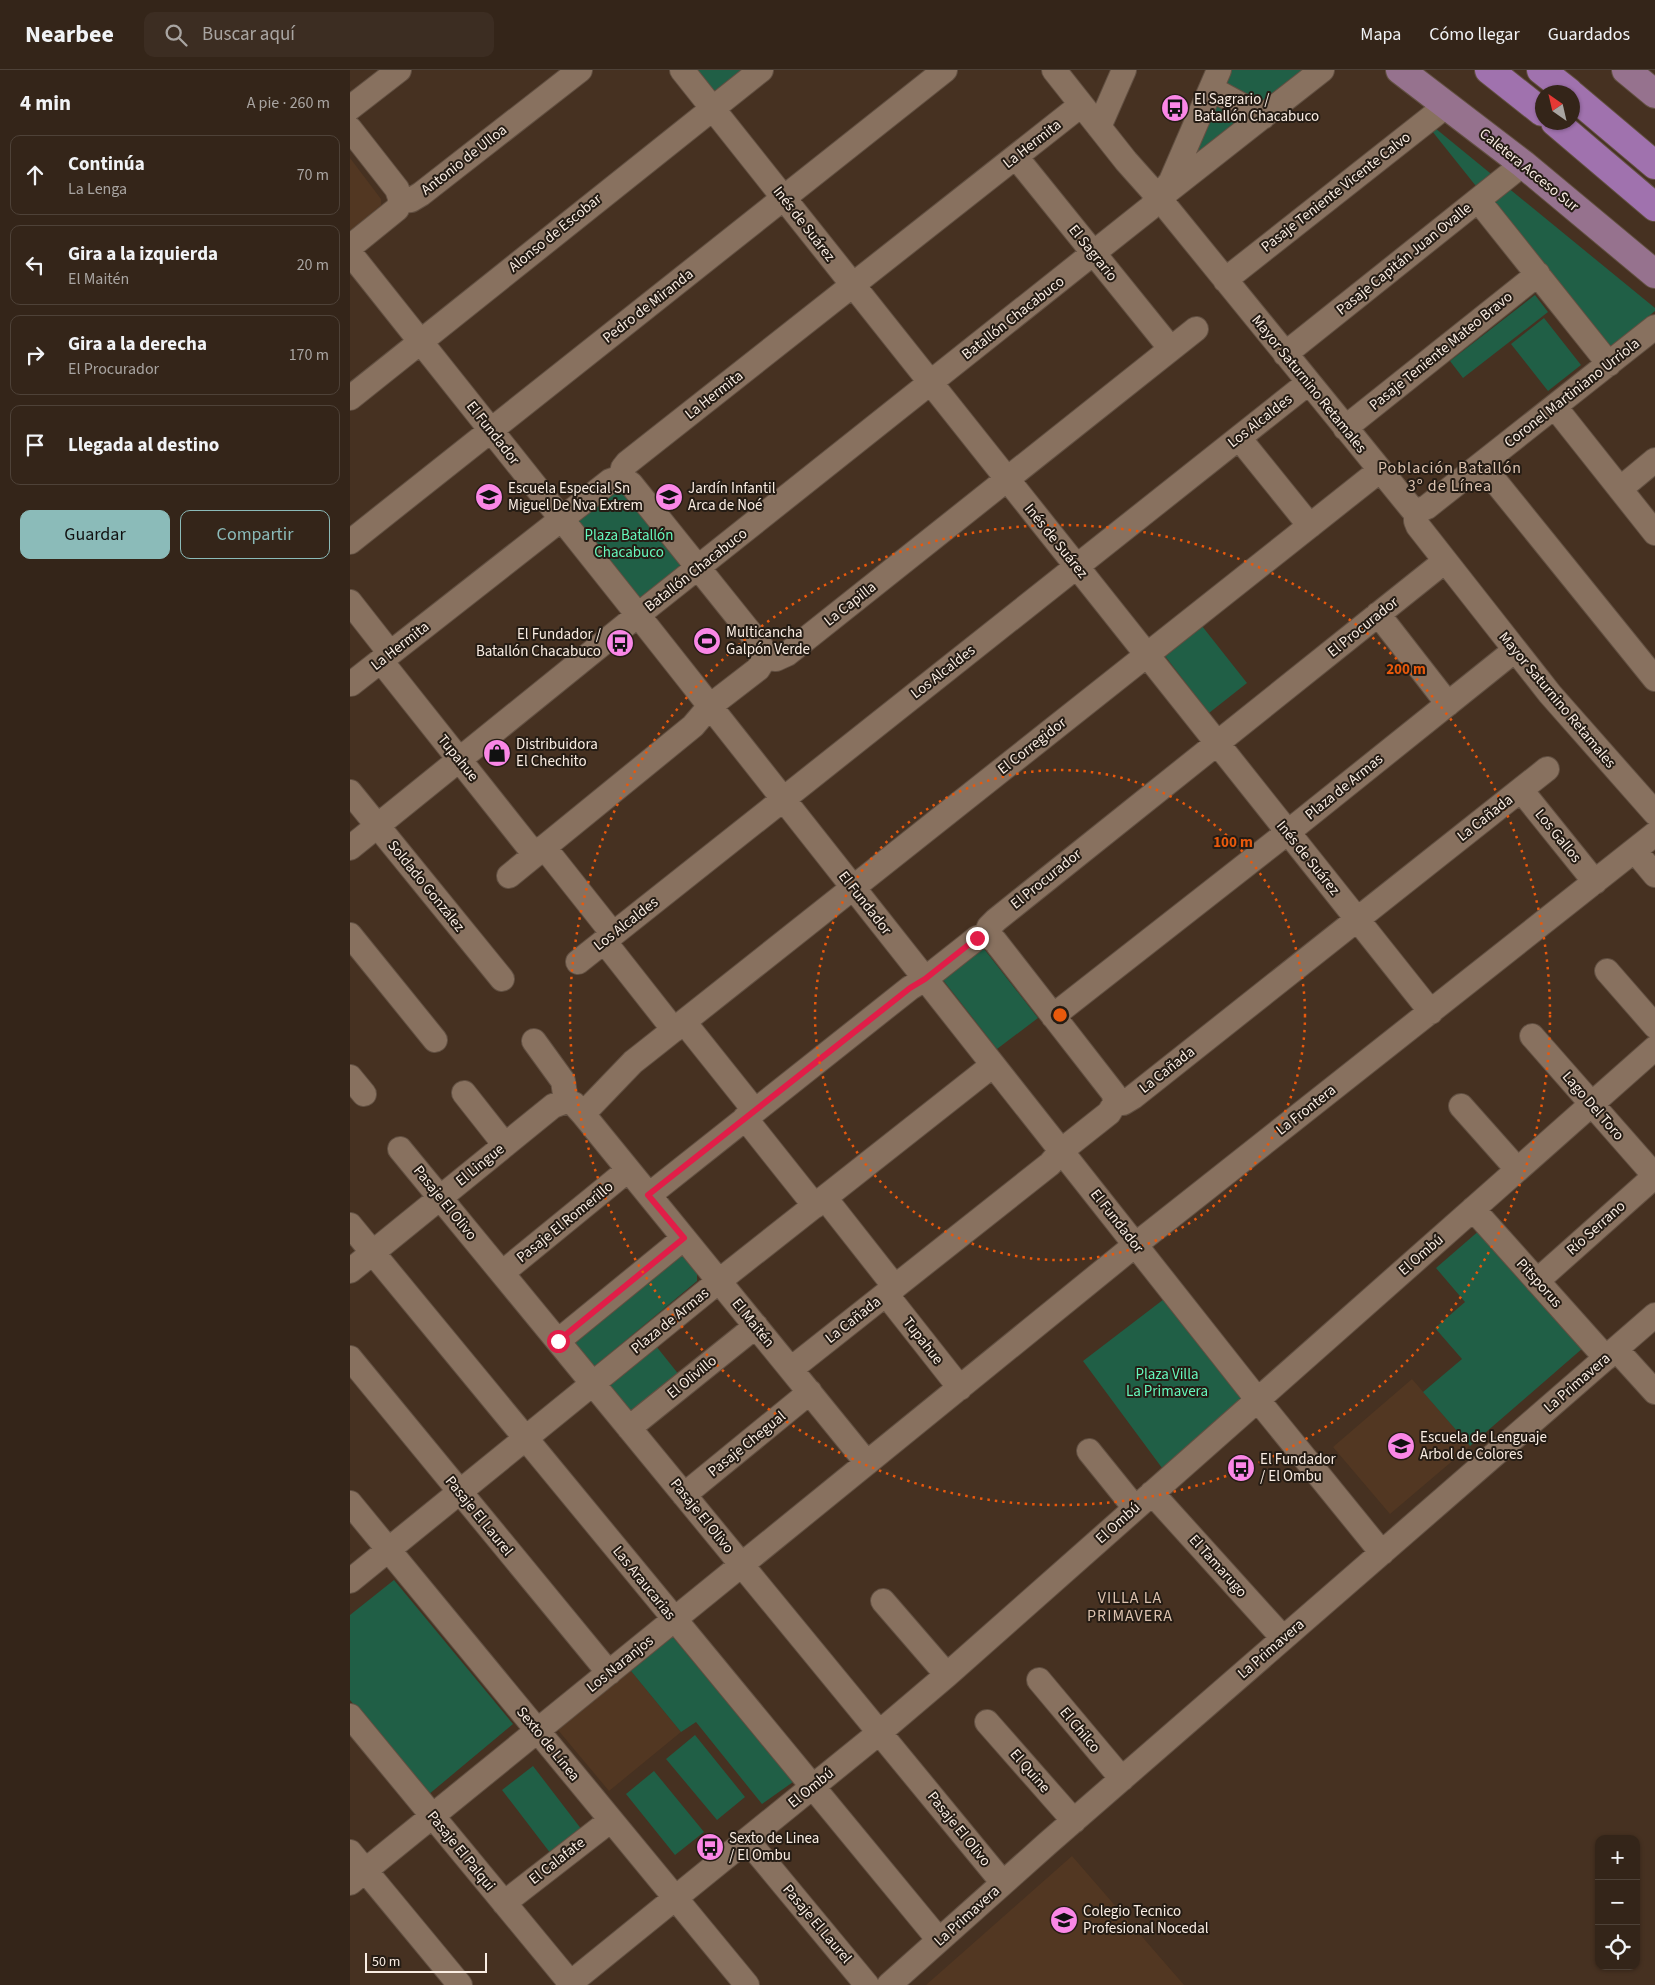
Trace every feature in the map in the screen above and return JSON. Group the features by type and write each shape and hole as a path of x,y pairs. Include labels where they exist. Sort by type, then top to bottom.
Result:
{"highway":[{"path":"1490,70 1535,106"},
{"path":"1541,70 1560,85"},
{"path":"1580,102 1655,165"},
{"path":"1564,130 1655,207"}],"main road":[{"name":"Caletera Acceso Sur","path":"1400,70 1523,164 1655,274"},
{"path":"1626,70 1655,94"}],"street":[{"path":"350,108 399,70"},
{"name":"Antonio de Ulloa","path":"350,247 397,209 400,201 411,200 421,194 580,70"},
{"name":"Inés de Suárez","path":"682,70 1431,1012"},
{"name":"Alonso de Escobar","path":"350,398 761,70"},
{"name":"Pedro de Miranda","path":"350,542 945,70"},
{"name":"Mayor Saturnino Retamales","path":"1054,70 1379,471 1408,506 1416,510 1418,526 1515,650 1586,737 1655,813"},
{"path":"1100,128 1124,70"},
{"name":"Batallón Chacabuco","path":"350,848 638,615 1322,70"},
{"name":"Batallón Chacabuco","path":"1159,198 1175,171 1215,79 1263,117"},
{"name":"La Hermita","path":"351,684 610,480 621,477 623,468 628,462 1082,105"},
{"name":"Pasaje Teniente Vicente Calvo","path":"1225,280 1447,105"},
{"path":"350,130 397,189 400,201"},
{"name":"El Sagrario","path":"1016,157 1171,349"},
{"name":"Pasaje Capitán Juan Ovalle","path":"1285,354 1523,164"},
{"path":"1478,200 1609,364"},
{"name":"El Fundador","path":"350,253 1135,1245 1382,1553"},
{"name":"Pasaje Teniente Mateo Bravo","path":"1345,428 1538,274"},
{"name":"Coronel Martiniano Urriola","path":"1416,510 1428,507 1655,327"},
{"name":"La Capilla","path":"765,658 776,659 787,654 1196,329"},
{"name":"Los Alcaldes","path":"578,962 1308,383"},
{"path":"1555,407 1655,533"},
{"path":"1239,438 1310,526"},
{"path":"1620,489 1655,460"},
{"path":"1482,464 1655,679"},
{"name":"El Corregidor","path":"679,1026 1379,471"},
{"path":"509,876 693,726 710,706 758,668 765,658 761,646 629,481 621,477"},
{"name":"El Procurador","path":"648,1195 910,988 925,979 977,938 986,935 989,927 996,920 1445,561"},
{"name":"Tupahue","path":"350,602 386,657 459,759 540,851 750,1114 890,1291 960,1388"},
{"path":"1378,614 1448,704"},
{"name":"Plaza de Armas","path":"1053,1016 1288,832 1515,650"},
{"name":"La Cañada","path":"791,1369 1050,1164 1061,1151 1109,1113 1115,1104 1123,1103 1133,1097 1547,769"},
{"name":"Los Gallos","path":"1521,790 1595,882"},
{"name":"Soldado González","path":"350,792 502,979"},
{"name":"La Frontera","path":"960,1388 1135,1245 1655,834"},
{"path":"1635,851 1655,875"},
{"path":"350,935 435,1040"},
{"path":"986,935 995,941 1112,1090 1115,1104"},
{"path":"1607,971 1655,1026"},
{"name":"El Lingue","path":"350,1271 557,1103 574,1107 679,1026"},
{"name":"Lago Del Toro","path":"1532,1036 1655,1176"},
{"name":"El Maitén","path":"534,1041 564,1081 574,1107 684,1238 867,1463"},
{"name":"El Ombú","path":"570,1984 813,1787 947,1675 1655,1048"},
{"name":"Plaza de Armas","path":"350,1581 719,1281 993,1065"},
{"path":"464,1094 505,1145"},
{"path":"1461,1106 1517,1169"},
{"name":"Pasaje El Olivo","path":"400,1149 1003,1883"},
{"name":"Pasaje El Romerillo","path":"502,1274 628,1170"},
{"name":"Río Serrano","path":"1537,1281 1655,1176"},
{"name":"Pitsporus","path":"1473,1209 1537,1281 1611,1353 1655,1392"},
{"name":"Las Araucarias","path":"350,1224 939,1940"},
{"path":"558,1341 684,1238"},
{"name":"La Primavera","path":"889,1985 1283,1638 1655,1315"},
{"name":"El Olivillo","path":"629,1428 756,1326"},
{"name":"Pasaje El Laurel","path":"350,1358 608,1673"},
{"name":"Los Naranjos","path":"358,1877 960,1388"},
{"name":"Pasaje Chegual","path":"684,1495 810,1392"},
{"name":"El Tamarugo","path":"1089,1451 1143,1500 1283,1638"},
{"name":"Sexto de Línea","path":"351,1505 675,1898 735,1981"},
{"path":"884,1601 947,1675"},
{"name":"El Chilco","path":"1039,1680 1122,1779"},
{"name":"Pasaje El Palqui","path":"350,1716 570,1984"},
{"name":"El Quine","path":"986,1722 1074,1821"},
{"name":"El Calafate","path":"504,1903 611,1820"},
{"name":"Pasaje El Laurel","path":"747,1840 867,1985"},
{"path":"350,1852 358,1877 460,1985"}],"shaded area":[{"path":"350,158 381,199 381,205 350,231"},
{"name":"Escuela de Lenguaje Arbol de Colores","path":"1412,1379 1470,1446 1390,1514 1333,1447"},
{"path":"631,1671 681,1732 609,1791 558,1730"},
{"name":"Colegio Tecnico Profesional Nocedal","path":"1072,1856 1184,1985 926,1985"}],"green space":[{"path":"694,70 745,70 714,95"},
{"path":"1226,70 1304,70 1258,109 1218,88"},
{"path":"1217,106 1244,123 1194,156"},
{"path":"1435,128 1655,308 1655,311 1607,350 1432,131"},
{"path":"1535,295 1548,312 1463,378 1450,361"},
{"path":"1544,318 1581,365 1548,391 1511,344"},
{"name":"Plaza Batallón Chacabuco","path":"619,485 683,567 638,602 575,521"},
{"path":"1202,626 1247,683 1209,713 1165,656"},
{"path":"981,945 1038,1018 997,1049 940,976"},
{"path":"1481,1229 1583,1348 1470,1446 1423,1392 1462,1359 1435,1328 1465,1302 1436,1268"},
{"path":"679,1250 697,1274 697,1281 590,1370 567,1342"},
{"name":"Plaza Villa La Primavera","path":"1168,1296 1248,1398 1165,1472 1083,1361"},
{"path":"656,1346 680,1376 629,1417 609,1392 610,1383"},
{"path":"394,1580 513,1724 428,1795 350,1700 350,1615"},
{"path":"672,1636 793,1782 762,1804 696,1722 681,1732 631,1671"},
{"path":"695,1735 745,1797 717,1820 666,1759"},
{"path":"533,1766 582,1830 551,1854 502,1790"},
{"path":"654,1771 704,1832 675,1855 626,1794"}],"place":[{"name":"El Sagrario / Batallón Chacabuco","path":"1175,108"},
{"name":"Escuela Especial Sn Miguel De Nva Extrem","path":"489,497"},
{"name":"Jardín Infantil Arca de Noé","path":"669,497"},
{"name":"Multicancha Galpón Verde","path":"707,641"},
{"name":"El Fundador / Batallón Chacabuco","path":"620,643"},
{"name":"Distribuidora El Chechito","path":"497,753"},
{"name":"Escuela de Lenguaje Arbol de Colores","path":"1401,1446"},
{"name":"El Fundador / El Ombu","path":"1241,1468"},
{"name":"Sexto de Linea / El Ombu","path":"710,1847"},
{"name":"Colegio Tecnico Profesional Nocedal","path":"1064,1920"}],"district":[{"name":"Población Batallón 3º de Línea","path":"1450,477"},
{"name":"VILLA LA PRIMAVERA","path":"1130,1607"}],"route":[{"path":"558,1341 684,1238 648,1195 910,988 925,979 977,938"}]}
